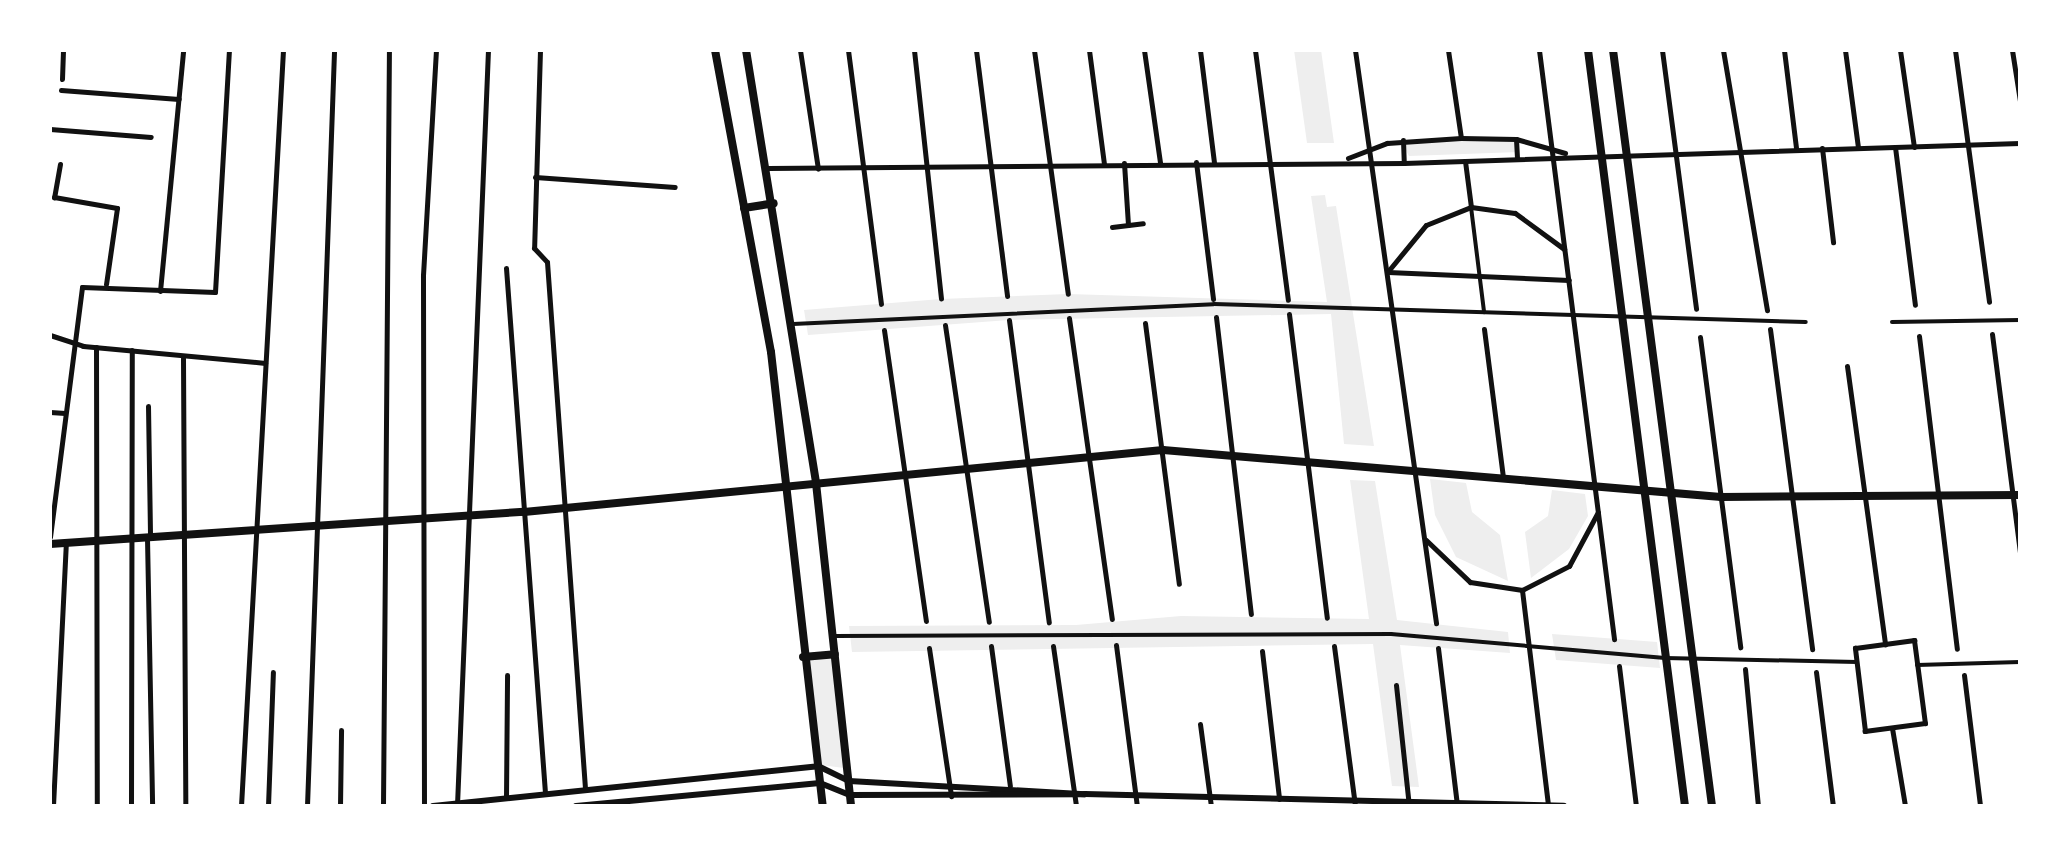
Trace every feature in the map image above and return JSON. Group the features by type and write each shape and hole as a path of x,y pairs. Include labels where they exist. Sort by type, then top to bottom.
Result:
{"main road":[{"path":"715,50 744,208 788,485 803,657 823,806"},
{"path":"746,50 774,203 816,483 851,806"},
{"path":"1588,50 1647,490 1685,806"},
{"path":"1613,50 1712,806"},
{"path":"744,208 774,203"},
{"path":"50,544 524,512 1029,458 1163,450 1310,459 1721,497 1865,499 2017,495"},
{"path":"803,657 835,654"}],"street":[{"path":"62,79 63,50"},
{"path":"160,291 183,50"},
{"path":"50,537 82,287 89,282 209,296 216,289 229,50"},
{"path":"241,806 283,50"},
{"path":"307,806 334,50"},
{"path":"383,806 381,521 389,50"},
{"path":"424,806 420,519 436,50"},
{"path":"457,804 466,516 488,50"},
{"path":"540,50 534,248 547,262 585,788"},
{"path":"800,50 818,169"},
{"path":"848,50 881,304"},
{"path":"914,50 941,299"},
{"path":"976,50 1007,296"},
{"path":"1034,50 1068,294"},
{"path":"1089,50 1104,164"},
{"path":"1144,50 1160,163"},
{"path":"1200,50 1214,162"},
{"path":"1255,50 1288,300"},
{"path":"1355,50 1436,623"},
{"path":"1448,50 1461,138"},
{"path":"1539,50 1597,484 1614,639"},
{"path":"1662,50 1696,309"},
{"path":"1723,50 1736,150 1746,161 1767,310"},
{"path":"1784,50 1796,148"},
{"path":"1845,50 1858,147"},
{"path":"1900,50 1914,147"},
{"path":"1955,50 1989,302"},
{"path":"2012,50 2020,101"},
{"path":"61,90 179,99"},
{"path":"50,129 151,137"},
{"path":"1347,159 1369,149 1403,140 1461,138 1516,139 1566,153"},
{"path":"1516,139 1517,159"},
{"path":"1403,140 1404,163"},
{"path":"768,168 928,168 1347,159 1404,163 1553,158 1566,153 2020,143"},
{"path":"1895,147 1915,305"},
{"path":"1822,148 1833,242"},
{"path":"1465,161 1484,312"},
{"path":"1196,162 1213,299"},
{"path":"1124,163 1128,225"},
{"path":"60,164 54,197 116,206 106,284"},
{"path":"535,177 675,187"},
{"path":"1387,272 1426,225 1471,207 1515,213 1565,250"},
{"path":"1112,227 1143,223"},
{"path":"506,268 545,793"},
{"path":"1387,272 1478,279 1569,280"},
{"path":"793,324 1066,308 1390,306 1484,312 1649,314 1698,322 1806,322"},
{"path":"1289,314 1310,459 1327,618"},
{"path":"1216,317 1236,454 1251,614"},
{"path":"1069,318 1112,619"},
{"path":"1009,320 1049,622"},
{"path":"1892,322 2020,320"},
{"path":"1145,323 1179,584"},
{"path":"945,325 989,622"},
{"path":"1484,329 1503,477"},
{"path":"1770,329 1812,649"},
{"path":"884,330 907,472 926,621"},
{"path":"1992,334 2017,495 2020,552"},
{"path":"50,335 96,347 183,358 265,363"},
{"path":"1919,336 1957,649"},
{"path":"1700,337 1740,647"},
{"path":"96,347 97,806"},
{"path":"131,806 129,539 132,350"},
{"path":"183,358 185,806"},
{"path":"1847,366 1885,644"},
{"path":"148,406 152,806"},
{"path":"50,412 65,413"},
{"path":"1424,538 1470,582 1522,590 1569,566 1599,508"},
{"path":"53,806 66,543"},
{"path":"1522,590 1548,806"},
{"path":"833,636 1391,634 1665,658 1857,662"},
{"path":"1914,640 1925,723 1865,731 1855,648 1885,644 1914,640"},
{"path":"1116,645 1137,806"},
{"path":"991,646 1010,786"},
{"path":"1053,646 1076,802"},
{"path":"1334,646 1355,803"},
{"path":"929,648 951,796"},
{"path":"1438,648 1457,804"},
{"path":"1262,651 1279,799"},
{"path":"1917,665 2020,662"},
{"path":"1619,666 1636,806"},
{"path":"1745,669 1758,806"},
{"path":"268,806 273,672"},
{"path":"1816,672 1833,806"},
{"path":"506,797 507,675"},
{"path":"1964,675 1980,806"},
{"path":"1396,685 1408,804"},
{"path":"1200,724 1211,806"},
{"path":"1892,728 1905,806"},
{"path":"340,806 341,730"},
{"path":"433,806 818,766 849,781 1074,788 1085,794 1279,799 1299,803 1564,806"},
{"path":"576,806 820,783 850,795 1076,802 1085,794"}],"shaded area":[{"path":"1294,50 1321,50 1334,143 1307,143"},
{"path":"1482,139 1519,142 1519,152 1409,156 1405,149 1406,143"},
{"path":"1325,195 1327,207 1336,206 1374,446 1344,444 1331,314 1009,320 808,335 804,310 941,299 1068,294 1327,302 1311,196"},
{"path":"1430,479 1466,483 1472,512 1500,535 1508,581 1456,557 1435,515"},
{"path":"1350,480 1375,481 1397,620 1508,632 1510,653 1400,645 1419,787 1392,786 1373,644 852,652 849,626 1076,625 1181,616 1369,619"},
{"path":"1552,490 1585,494 1588,516 1569,549 1531,578 1525,532 1548,516"},
{"path":"1552,634 1657,642 1660,668 1556,660"},
{"path":"833,657 844,768 821,765 806,659"}]}
